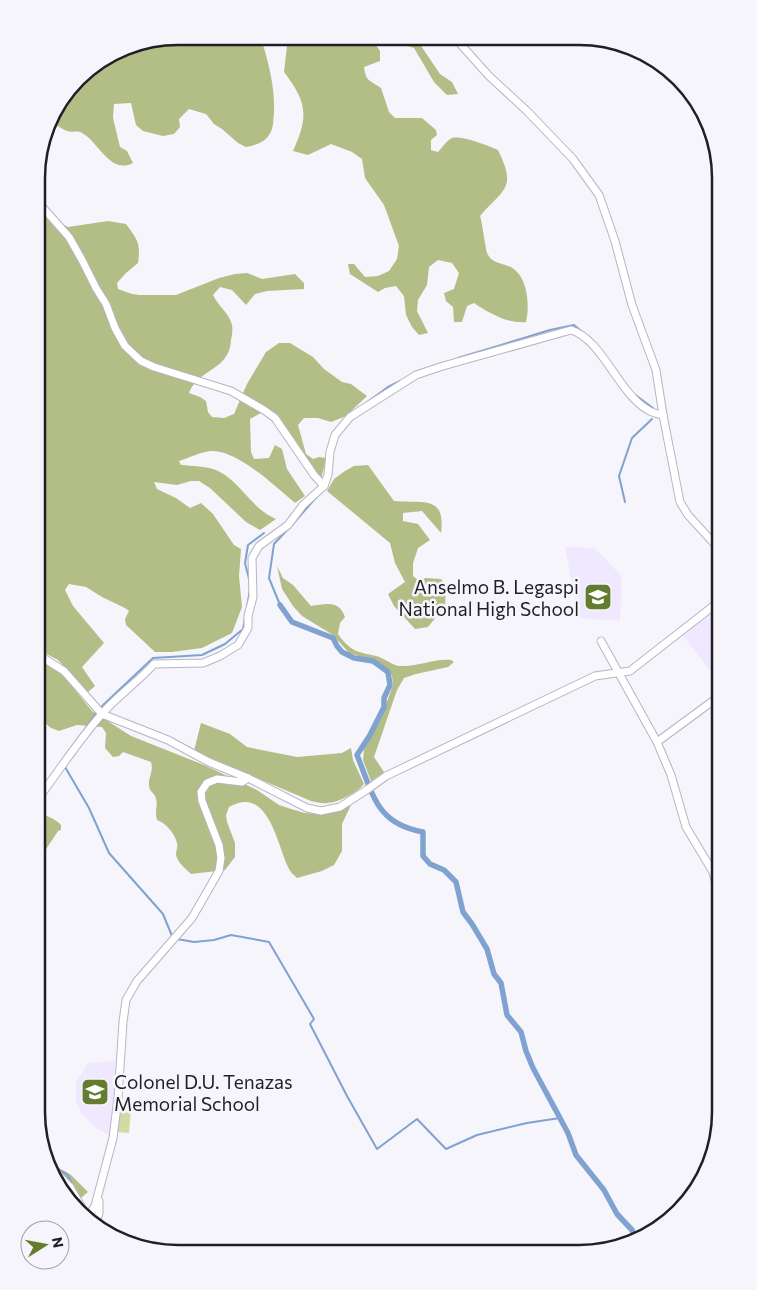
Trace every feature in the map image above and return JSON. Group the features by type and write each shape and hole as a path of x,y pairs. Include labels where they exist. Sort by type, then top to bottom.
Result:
{"street":[{"path":"461,45 489,76 527,111 572,159 598,195 615,241 632,305 656,370 680,502 688,515 712,541"},
{"path":"45,210 69,237 78,252 106,304 115,328 125,346 141,361 154,367 231,391 264,410 275,418 314,475 324,486"},
{"path":"45,789 102,714 154,664 202,663 220,656 238,645 248,628 248,616 253,597 252,558 259,546 288,525 303,505 324,486 328,475 330,452 335,436 350,417 416,375 572,330 580,333 594,347 633,397 648,411 663,415"},
{"path":"45,659 64,671 102,714 168,740 209,762 248,778 307,808 321,811 340,807 386,776 595,676 630,671 712,607"},
{"path":"601,641 657,742 671,775 686,827 712,870"},
{"path":"657,742 712,702"},
{"path":"91,1212 95,1206 113,1138 126,1000 137,980 192,918 219,870 221,858 219,845 202,802 201,792 207,783 217,779 242,782 248,778"},
{"path":"97,1217 99,1190"}],"shaded area":[{"name":"Anselmo B. Legaspi National High School","path":"565,547 595,548 622,577 620,621 579,618"},
{"path":"712,609 712,673 681,633"},
{"name":"Colonel D.U. Tenazas Memorial School","path":"115,1061 114,1107 109,1135 97,1129 81,1113 76,1101 76,1083 88,1063"}],"green space":[{"path":"178,45 263,45 270,74 274,113 271,132 262,142 246,147 214,124 206,114 189,109 179,119 180,127 174,134 163,136 143,131 136,125 131,103 114,104 113,118 120,147 127,151 133,163 125,166 111,161 82,133 67,131 56,124 67,104 90,78 104,67 136,52 161,46"},
{"path":"287,45 376,45 380,51 380,61 364,67 367,78 381,88 389,112 395,118 422,118 436,130 437,135 431,140 431,150 438,152 448,140 456,137 475,141 498,150 507,173 507,181 501,193 480,216 486,248 490,258 515,270 524,282 528,307 526,322 506,320 474,303 467,306 462,322 454,322 453,307 446,301 444,293 454,289 459,273 452,263 438,260 429,267 427,285 418,300 417,311 428,333 419,335 412,327 406,315 404,296 396,286 385,288 378,292 350,274 348,264 354,264 365,277 378,276 389,271 397,259 399,246 384,205 365,178 362,159 352,152 331,144 308,155 293,151 302,128 303,110 297,92 284,72"},
{"path":"404,45 420,45 440,74 452,82 458,94 447,95 434,82 414,48"},
{"path":"45,212 68,227 108,221 126,224 137,242 139,251 138,263 117,283 118,289 132,294 176,295 219,278 235,274 247,273 262,279 295,274 304,283 304,289 267,291 255,294 246,305 232,290 220,287 213,295 231,321 232,332 229,350 220,364 199,379 189,393 206,401 208,412 212,417 224,418 234,414 247,384 266,352 279,343 290,343 313,357 324,369 342,382 351,384 367,396 346,416 331,422 318,418 304,418 298,425 306,454 313,459 319,457 326,458 321,480 263,412 250,419 251,452 254,459 269,458 275,445 282,449 287,469 305,496 295,503 245,463 223,453 209,451 179,461 181,465 216,470 232,480 259,509 276,519 260,530 246,522 210,488 199,481 177,485 154,482 157,489 176,498 190,508 201,503 213,514 234,545 241,549 239,576 242,607 232,633 202,648 155,652 126,625 125,619 129,611 86,587 69,584 65,590 73,606 104,643 82,667 95,686 88,692 58,660 45,653"},
{"path":"368,465 394,501 430,503 440,512 442,520 441,533 422,511 403,513 403,521 418,524 430,540 418,548 413,563 413,576 418,580 426,578 441,579 446,586 445,606 428,627 415,629 394,606 388,594 405,582 395,563 390,543 327,491 334,479 345,471 354,466"},
{"path":"277,566 283,578 293,585 311,606 331,604 339,608 345,617 340,623 338,634 354,650 379,657 398,666 445,660 454,662 448,667 404,678 397,690 374,757 384,772 371,781 363,760 364,749 380,721 393,685 392,676 389,670 378,662 349,653 333,635 302,616 282,589"},
{"path":"45,662 62,674 92,711 131,736 204,765 257,790 279,805 291,809 305,813 324,814 340,811 351,805 342,824 342,851 334,865 322,871 297,878 290,870 270,821 262,810 254,804 243,802 229,807 226,815 235,843 235,857 225,870 191,874 177,858 177,843 172,833 167,826 157,820 156,799 149,786 151,762 123,752 119,756 113,757 105,748 106,733 102,727 77,725 59,731 45,723"},
{"path":"201,723 230,734 247,747 297,757 342,753 351,748 353,760 364,784 353,794 332,803 311,801 194,751"},
{"path":"45,816 56,820 61,825 61,830 58,831 45,851"},
{"path":"119,1108 131,1109 129,1133 117,1132"},
{"path":"57,1167 71,1175 88,1192 79,1200"}],"waterway":[{"path":"458,358 550,330 574,325 587,336"},
{"path":"366,403 400,381"},
{"path":"634,394 653,408"},
{"path":"625,502 619,476 632,438 652,419"},
{"path":"292,525 320,493"},
{"path":"280,605 269,578 274,544 289,528"},
{"path":"250,583 245,563 248,545 264,533"},
{"path":"247,607 250,590"},
{"path":"280,605 292,622 333,638 342,652 354,658 373,661 388,672 390,685 384,698 384,707 370,735 357,755 373,794 378,805 395,822 407,828 423,832 423,856 430,864 444,870 456,882 463,912 487,949 494,974 501,983 507,1015 521,1032 533,1068 568,1133 576,1155 604,1190 617,1214 633,1233"},
{"path":"101,707 153,658 202,655 225,644 243,629 245,619"},
{"path":"46,783 97,712"},
{"path":"65,767 89,808 109,853 163,914 172,936"},
{"path":"177,939 194,942 214,940 231,935 269,942 314,1019 310,1024 377,1149 417,1119 446,1149 477,1135 527,1123 560,1118"},
{"path":"59,1170 67,1174 73,1186"}],"place":[{"name":"Anselmo B. Legaspi National High School","path":"598,597"},
{"name":"Colonel D.U. Tenazas Memorial School","path":"95,1092"}]}
